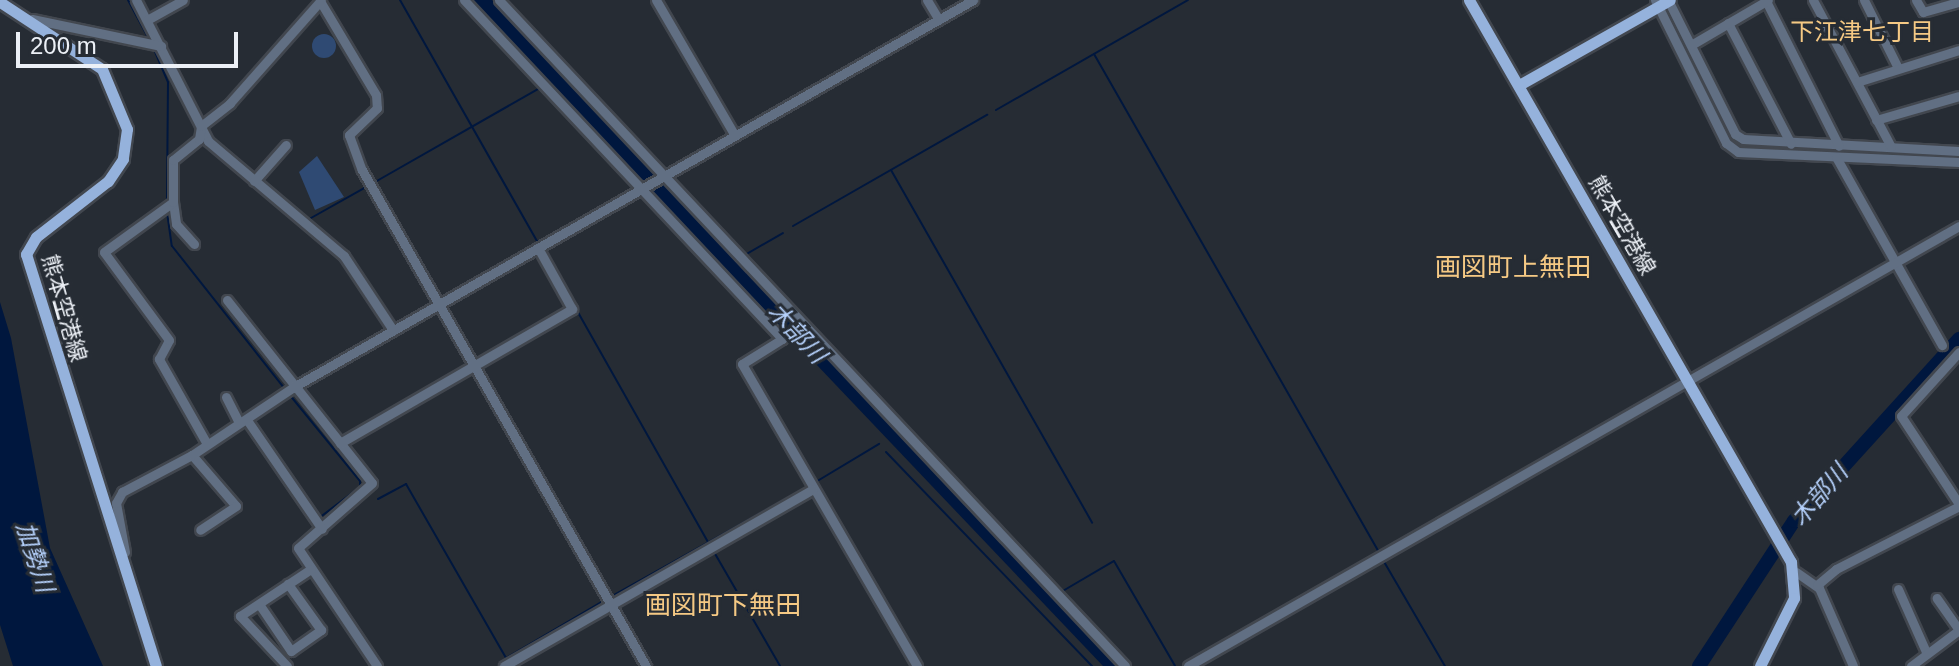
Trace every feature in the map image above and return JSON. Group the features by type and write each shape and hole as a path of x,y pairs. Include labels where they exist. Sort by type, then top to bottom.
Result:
{"main road":[{"name":"熊本空港線","path":"1469,0 1796,572"},
{"name":"熊本空港線","path":"0,2 32,19 102,69 127,129 116,171 36,237 26,254 156,666"},
{"path":"1519,85 1664,2"},
{"path":"1760,666 1789,614 1796,572"}],"street":[{"path":"136,0 215,149 344,256 393,330"},
{"path":"147,20 183,0"},
{"path":"194,244 176,224 168,206 173,160 199,139 201,126 230,103 320,0 376,95 377,108 349,135 370,185 646,666"},
{"path":"464,0 782,339 742,364 917,666"},
{"path":"499,0 1125,666"},
{"path":"656,0 734,134"},
{"path":"927,0 939,20"},
{"path":"121,559 126,554 116,496 192,455 290,390 393,330 973,0"},
{"path":"1691,45 1767,0 1839,146"},
{"path":"1813,0 1891,147"},
{"path":"1864,0 1898,68"},
{"path":"1916,0 1923,12 1959,2"},
{"path":"1664,2 1691,45 1735,134 1791,144 1959,151"},
{"path":"1664,2 1726,143 1738,152 1959,162"},
{"path":"32,19 161,46"},
{"path":"1728,23 1791,144"},
{"path":"1857,82 1959,50"},
{"path":"1876,120 1959,96"},
{"path":"254,181 286,145"},
{"path":"1836,157 1942,345"},
{"path":"168,206 104,255 169,340 159,359 207,444"},
{"path":"1188,666 1959,226"},
{"path":"340,443 572,309 538,248"},
{"path":"227,300 290,390 340,443 371,487 332,514 322,529 298,548 377,666"},
{"path":"1817,585 1836,569 1959,505 1901,416 1959,352"},
{"path":"226,397 322,529"},
{"path":"192,455 236,506 200,530"},
{"path":"504,666 813,489"},
{"path":"287,666 240,616 311,569"},
{"path":"1796,572 1817,585 1853,666"},
{"path":"259,604 291,651 321,630 288,584"},
{"path":"1898,589 1926,652"},
{"path":"1911,666 1959,630 1937,598"}],"shaded area":[{"path":"324,34 332,38 336,46 332,54 324,58 316,54 312,46 316,38"},
{"path":"317,156 344,197 315,210 299,172"}],"water":[{"path":"470,0 492,0 1118,666 1103,666"},
{"name":"加勢川","path":"0,302 11,338 50,548 103,666 13,666 0,625"}],"waterway":[{"path":"128,0 150,41"},
{"path":"400,0 538,243"},
{"path":"996,110 1188,0"},
{"path":"1667,12 1730,139 1740,146 1959,157"},
{"path":"153,47 168,82 167,202"},
{"path":"1094,54 1380,554"},
{"path":"375,182 540,88"},
{"path":"793,226 987,115"},
{"path":"891,170 1092,523"},
{"path":"311,218 366,187"},
{"path":"167,212 172,246 285,389"},
{"path":"743,256 783,233"},
{"path":"575,307 708,542"},
{"name":"木部川","path":"1699,666 1794,521 1959,339"},
{"path":"289,394 360,481 360,487 319,518"},
{"path":"814,483 879,444"},
{"path":"886,452 1092,666"},
{"path":"378,499 406,484 506,658 603,601"},
{"path":"612,596 809,486"},
{"path":"714,552 780,666"},
{"path":"1383,560 1445,666"},
{"path":"1061,592 1114,561 1175,666"}],"district":[{"name":"下江津七丁目","path":"1862,32"},
{"name":"画図町上無田","path":"1513,268"},
{"name":"画図町下無田","path":"723,606"}]}
